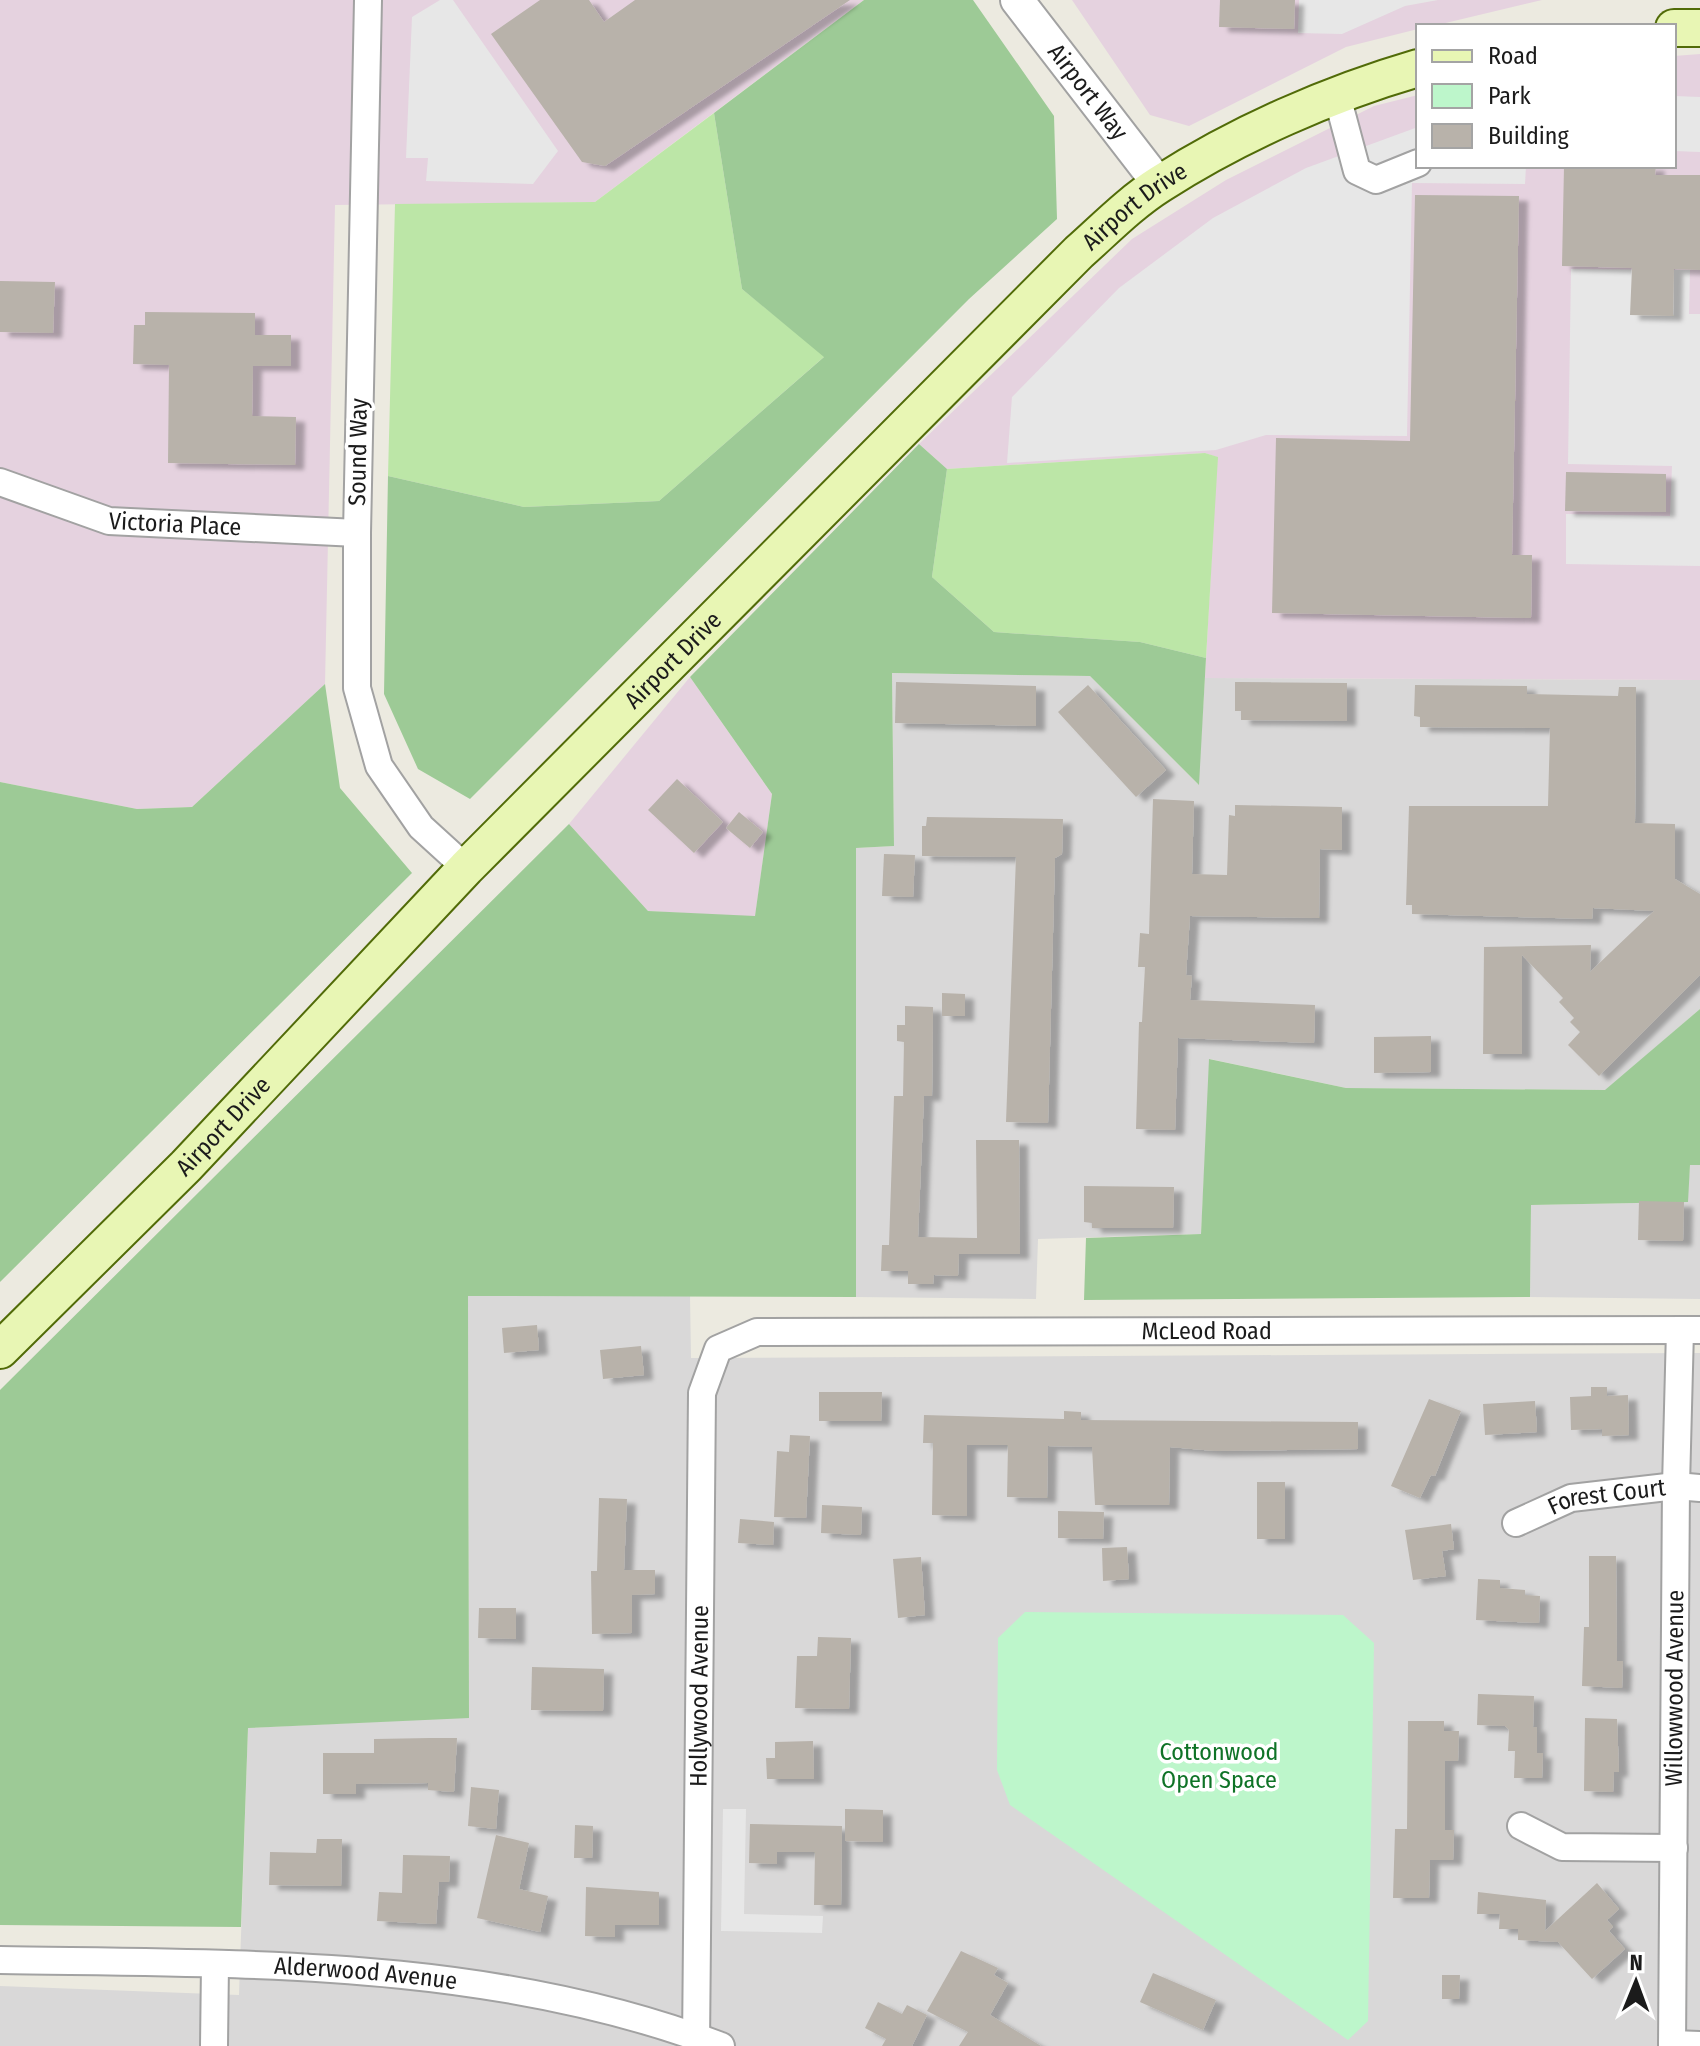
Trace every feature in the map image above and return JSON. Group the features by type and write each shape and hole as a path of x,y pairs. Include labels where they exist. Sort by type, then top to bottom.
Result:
{"main road":[{"path":"1676,28 1700,28"},
{"name":"Airport Drive","path":"0,1350 186,1166 466,868 1079,252 1159,184 1267,125 1416,69"}],"street":[{"name":"Sound Way","path":"368,0 357,533 357,688 379,766 421,827 466,868"},
{"name":"Airport Way","path":"1017,0 1159,184"},
{"path":"1337,96 1357,171 1376,180 1416,164"},
{"name":"Victoria Place","path":"0,482 109,521 357,533"},
{"name":"McLeod Road","path":"718,1349 757,1332 1690,1330"},
{"name":"Willowwood Avenue","path":"1672,2045 1674,1848 1688,1487 1690,1330"},
{"name":"Hollywood Avenue","path":"705,2043 702,1393 718,1349"},
{"name":"Forest Court","path":"1516,1523 1571,1498 1688,1487"},
{"path":"1521,1826 1562,1847 1674,1848"},
{"name":"Alderwood Avenue","path":"0,1960 215,1964 363,1971 459,1980 598,2008 705,2043"},
{"path":"214,2046 215,1964"},
{"path":"1672,2045 1700,2045"}],"shaded area":[{"path":"0,0 864,0 595,202 335,205 325,684 192,807 137,809 0,782"},
{"path":"440,0 453,0 558,151 533,184 426,181 428,158 406,158 412,17"},
{"path":"1072,0 1542,0 1441,24 1416,24 1416,30 1346,47 1189,126 1150,115"},
{"path":"1299,0 1438,0 1405,6 1342,34 1298,33"},
{"path":"1700,54 1700,680 1205,678 1217,457 1205,453 947,469 919,444 1132,239 1226,180 1374,106 1416,96 1416,168 1676,168 1676,56"},
{"path":"1676,96 1700,97 1700,152 1676,151"},
{"path":"1416,128 1416,168 1526,168 1525,184 1412,183 1407,436 1266,435 1216,450 1007,463 1012,397 1119,288 1213,218 1306,168"},
{"path":"1571,269 1690,270 1689,314 1700,314 1700,566 1566,564 1566,514 1670,516 1672,466 1568,464"},
{"path":"892,673 1090,676 1198,784 1205,678 1700,680 1700,1009 1606,1090 1346,1088 1210,1059 1201,1234 1038,1239 1036,1299 856,1297 856,848 894,846"},
{"path":"690,677 772,794 755,917 648,911 569,824"},
{"path":"1690,1165 1700,1165 1700,1299 1530,1297 1531,1205 1687,1202"},
{"path":"468,1295 690,1296 691,1358 1700,1353 1700,2046 0,2046 0,1986 239,1995 248,1728 469,1717"},
{"path":"723,1809 746,1809 744,1914 823,1916 822,1933 721,1931"}],"green space":[{"path":"864,0 973,0 1054,116 1057,219 969,299 470,799 418,769 384,694 388,476 524,507 659,501 824,357 742,289 714,113"},
{"path":"714,113 742,289 825,356 659,501 524,507 388,476 395,204 595,202"},
{"path":"919,444 947,469 932,577 994,632 1140,642 1206,658 1199,785 1090,676 892,673 894,846 856,848 856,1297 468,1296 469,1718 248,1728 241,1927 0,1925 0,1390 569,824 648,911 755,916 772,794 690,677"},
{"path":"1205,453 1218,457 1206,658 1140,642 994,632 932,577 947,469"},
{"path":"325,684 340,788 412,873 0,1282 0,782 137,809 192,807"},
{"path":"1700,1009 1700,1165 1690,1165 1688,1202 1531,1205 1530,1297 1084,1300 1086,1238 1201,1234 1209,1059 1346,1088 1605,1090"},
{"name":"Cottonwood Open Space","path":"1025,1612 1343,1615 1374,1643 1368,2021 1348,2040 1010,1805 997,1770 998,1638"}],"building":[{"path":"540,0 589,0 604,22 635,0 850,0 605,166 582,162 491,34"},
{"path":"1220,0 1295,0 1294,29 1219,27"},
{"path":"1564,168 1656,168 1655,175 1700,175 1700,270 1674,269 1673,316 1630,315 1632,268 1562,266"},
{"path":"1415,195 1519,196 1512,555 1532,555 1531,618 1272,613 1276,438 1410,441"},
{"path":"0,281 55,282 53,333 0,332"},
{"path":"145,312 255,313 255,335 291,335 291,366 253,366 252,416 296,417 295,465 168,463 169,365 133,364 134,325 145,325"},
{"path":"1566,472 1666,474 1666,512 1565,511"},
{"path":"896,682 1036,686 1036,726 895,723"},
{"path":"1235,682 1347,683 1347,721 1241,720 1241,711 1235,711"},
{"path":"1088,685 1166,770 1136,797 1058,712"},
{"path":"1415,685 1527,686 1527,694 1618,696 1619,687 1636,687 1635,823 1675,824 1675,879 1700,894 1700,975 1599,1076 1568,1045 1580,1032 1570,1022 1574,1018 1559,1002 1563,998 1522,955 1522,1054 1483,1054 1484,947 1591,945 1590,972 1654,911 1593,908 1592,919 1412,914 1412,905 1406,905 1409,806 1548,806 1550,728 1420,727 1420,717 1414,716"},
{"path":"677,779 723,822 694,853 648,810"},
{"path":"1153,799 1194,801 1192,874 1227,875 1229,815 1235,816 1235,805 1342,807 1342,850 1320,849 1319,918 1190,916 1186,975 1192,976 1190,1000 1315,1005 1314,1043 1178,1038 1175,1130 1136,1129 1139,1022 1142,1022 1145,967 1138,967 1140,933 1149,934"},
{"path":"739,812 763,832 750,848 726,828"},
{"path":"927,817 1063,819 1062,854 1055,858 1048,1123 1006,1122 1016,857 922,856 922,826 926,826"},
{"path":"884,854 915,855 913,897 882,896"},
{"path":"942,993 965,994 965,1016 942,1016"},
{"path":"905,1006 933,1007 932,1096 924,1096 918,1237 977,1238 976,1140 1019,1140 1020,1254 959,1254 958,1276 934,1275 933,1284 908,1284 908,1271 881,1271 882,1245 889,1245 894,1096 903,1096 904,1042 897,1041 897,1025 905,1025"},
{"path":"1431,1036 1431,1072 1374,1073 1374,1037"},
{"path":"1084,1186 1174,1187 1173,1228 1092,1228 1092,1223 1084,1222"},
{"path":"1639,1201 1684,1202 1683,1241 1638,1240"},
{"path":"537,1325 539,1350 504,1353 502,1328"},
{"path":"641,1346 644,1375 603,1379 600,1350"},
{"path":"1591,1387 1607,1387 1607,1396 1628,1395 1629,1435 1602,1436 1602,1429 1571,1430 1570,1397 1591,1396"},
{"path":"819,1392 882,1392 881,1421 819,1421"},
{"path":"1429,1399 1461,1411 1435,1476 1431,1475 1420,1498 1391,1486"},
{"path":"1535,1401 1537,1432 1485,1435 1483,1404"},
{"path":"1064,1411 1081,1412 1081,1420 1358,1422 1358,1449 1215,1451 1170,1447 1169,1505 1095,1505 1092,1447 1048,1446 1047,1498 1007,1497 1008,1445 967,1445 967,1516 932,1515 933,1443 923,1443 924,1415 1064,1419"},
{"path":"790,1435 810,1436 806,1518 774,1517 777,1451 789,1452"},
{"path":"1257,1482 1285,1482 1285,1539 1257,1539"},
{"path":"599,1498 627,1499 624,1570 655,1570 655,1594 632,1595 632,1633 592,1634 591,1571 597,1571"},
{"path":"822,1505 862,1507 861,1535 821,1533"},
{"path":"1058,1511 1104,1512 1103,1539 1058,1538"},
{"path":"740,1519 774,1522 773,1545 738,1543"},
{"path":"1451,1524 1454,1549 1442,1551 1446,1576 1413,1580 1405,1530"},
{"path":"1127,1547 1129,1579 1103,1581 1102,1548"},
{"path":"1589,1556 1616,1556 1617,1661 1623,1661 1622,1688 1582,1686 1584,1627 1589,1627"},
{"path":"921,1557 925,1615 898,1618 893,1559"},
{"path":"1478,1579 1500,1580 1500,1588 1525,1590 1525,1595 1540,1596 1539,1623 1476,1620"},
{"path":"479,1608 516,1608 516,1639 478,1638"},
{"path":"818,1637 851,1638 849,1709 795,1708 797,1656 817,1656"},
{"path":"532,1667 604,1669 603,1711 531,1710"},
{"path":"1478,1694 1534,1696 1533,1727 1537,1727 1537,1753 1543,1753 1542,1778 1514,1778 1515,1751 1508,1751 1509,1730 1505,1726 1477,1725"},
{"path":"1585,1718 1617,1719 1619,1772 1614,1772 1613,1792 1584,1791"},
{"path":"1408,1721 1444,1721 1444,1731 1459,1731 1458,1761 1445,1761 1445,1830 1454,1830 1453,1860 1430,1860 1429,1898 1393,1898 1395,1829 1407,1829"},
{"path":"457,1738 454,1792 428,1790 428,1783 356,1784 356,1794 323,1794 323,1753 374,1753 374,1739"},
{"path":"813,1741 814,1779 767,1779 766,1758 775,1758 775,1742"},
{"path":"471,1787 499,1790 496,1829 468,1826"},
{"path":"845,1809 883,1810 883,1842 845,1841"},
{"path":"750,1824 842,1826 841,1905 814,1905 815,1852 777,1852 777,1864 749,1863"},
{"path":"575,1825 593,1826 592,1858 574,1858"},
{"path":"496,1835 529,1843 519,1889 548,1896 540,1932 477,1918"},
{"path":"317,1839 342,1839 341,1886 269,1885 270,1852 316,1853"},
{"path":"403,1855 450,1856 449,1882 439,1882 436,1924 377,1921 379,1892 402,1893"},
{"path":"1597,1883 1619,1909 1607,1920 1613,1927 1609,1931 1625,1949 1592,1979 1558,1942 1518,1940 1518,1929 1499,1929 1500,1914 1477,1914 1478,1892 1546,1900 1545,1931"},
{"path":"586,1887 659,1892 659,1925 615,1925 615,1937 585,1936"},
{"path":"961,1951 998,1968 994,1975 1008,1983 990,2015 1041,2046 959,2046 968,2032 927,2011"},
{"path":"1153,1973 1216,2000 1203,2030 1140,2002"},
{"path":"1442,1975 1460,1975 1459,1999 1442,1999"},
{"path":"878,2002 902,2014 907,2005 927,2015 912,2046 882,2046 886,2039 865,2028"}]}
